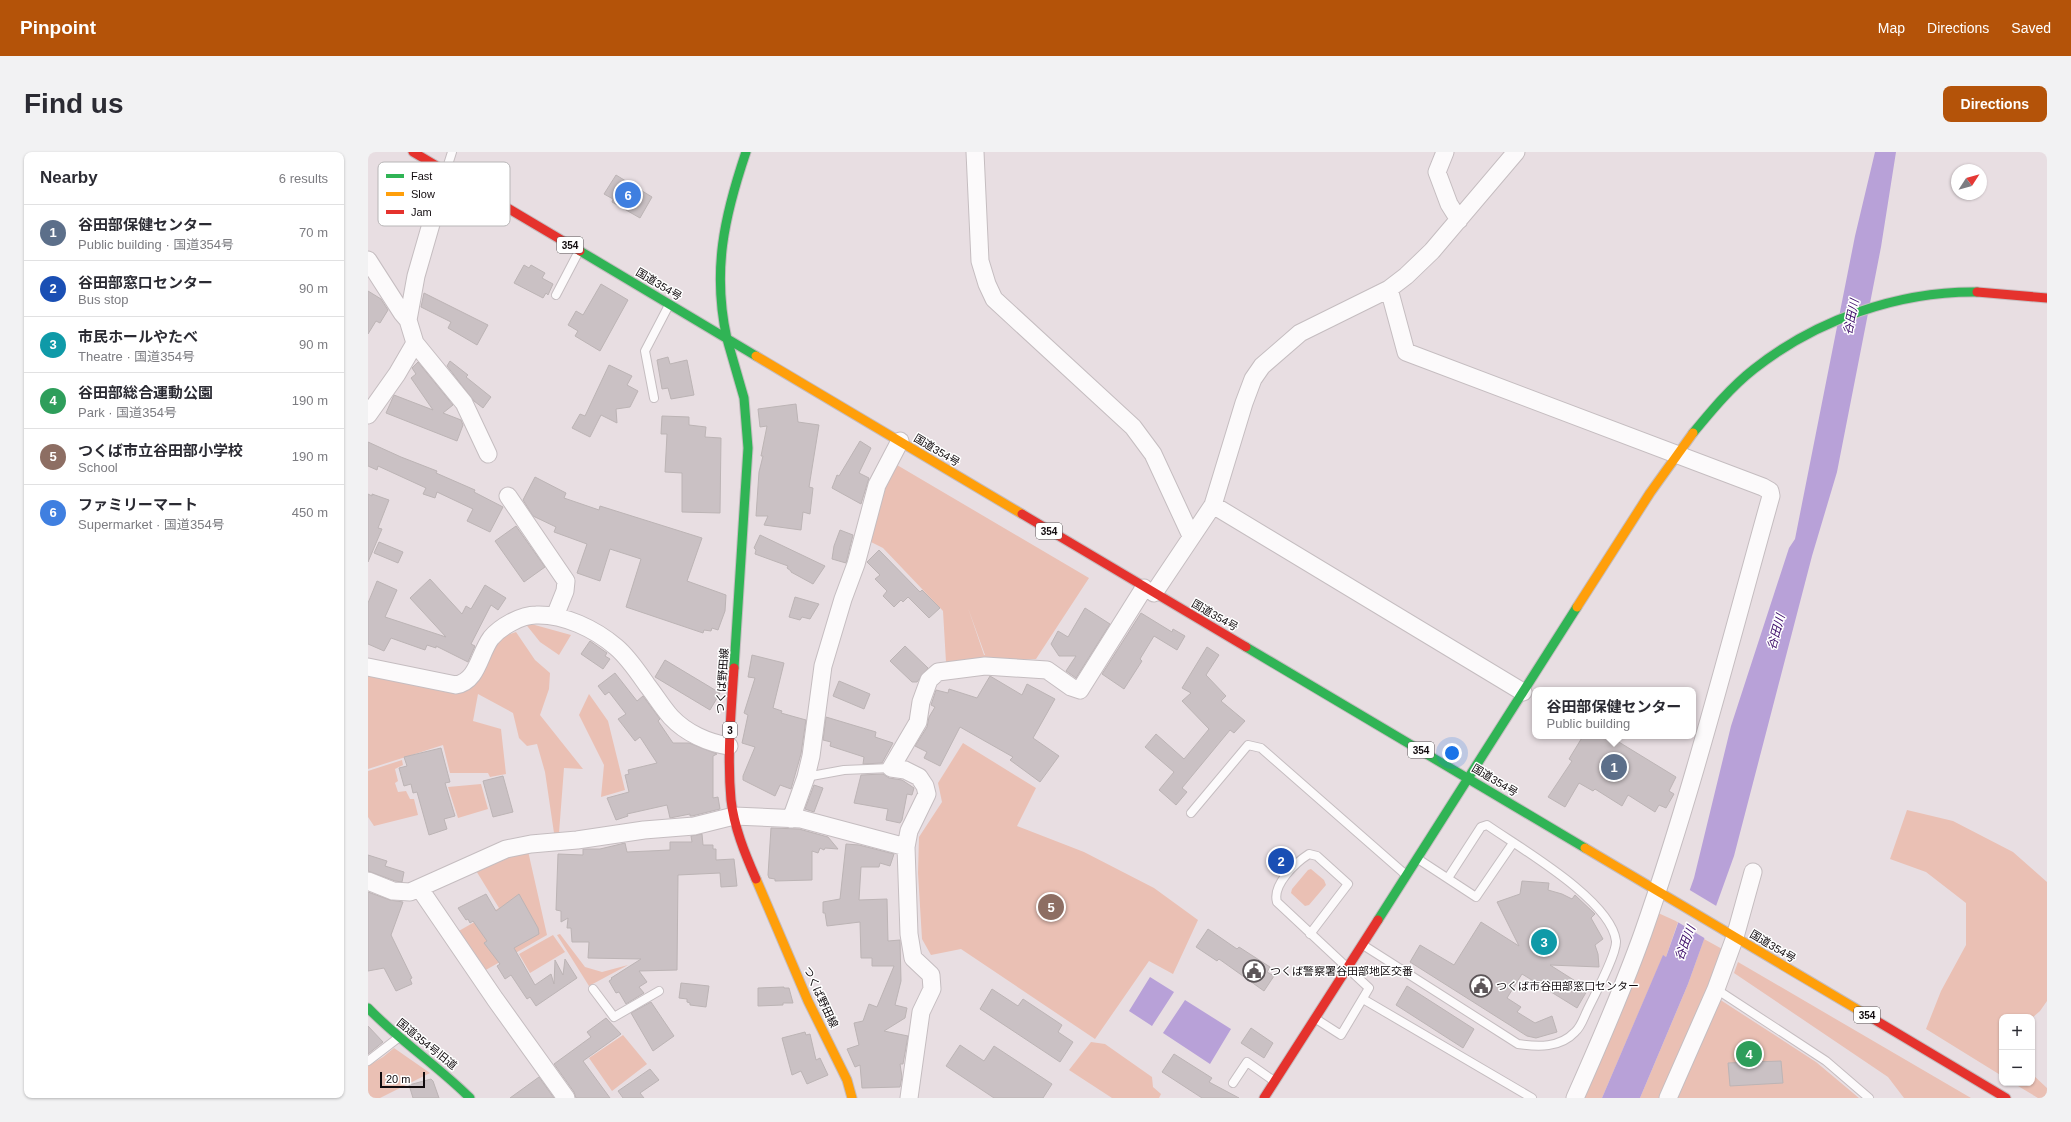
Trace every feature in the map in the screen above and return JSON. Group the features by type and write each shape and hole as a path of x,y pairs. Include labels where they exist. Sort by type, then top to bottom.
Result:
{"main road":[{"name":"国道354号","path":"413,152 430,162"},
{"name":"つくば野田線","path":"746,152 726,216 721,249 719,297 727,339 744,398 748,448 729,746 729,790 734,816 751,868 808,1000 847,1080 852,1098"},
{"name":"国道354号","path":"510,210 727,339 796,378 1149,591 1469,778 2006,1098"},
{"path":"1264,1098 1407,876 1630,522 1693,431 1728,392 1773,355 1810,333 1847,315 1891,303 1964,292 2047,298"},
{"name":"国道354号旧道","path":"368,1008 398,1037 449,1077 470,1098"}],"street":[{"path":"975,152 980,261 994,300 1133,427 1152,454 1191,536"},
{"path":"1445,152 1437,172 1449,204 1459,220"},
{"path":"909,1098 921,1012 932,989 931,975 913,958 909,934 906,847 909,832 927,794 925,786 919,777 905,770 891,768 918,722 921,702 929,680 938,672 985,666 1047,670 1070,687 1080,690 1149,591 1213,505 1244,402 1253,379 1262,366 1300,333 1389,290 1406,276 1432,251 1516,152"},
{"path":"408,320 416,276 430,226"},
{"path":"368,260 408,320 415,343 464,403 488,454"},
{"path":"1389,290 1406,352 1676,455 1763,486 1770,491 1771,496 1660,893 1606,1028 1575,1098"},
{"path":"368,415 397,374 415,343"},
{"path":"791,819 806,777 812,748 823,666 843,599 856,564 877,485 900,441"},
{"path":"508,496 566,581 565,591 555,616"},
{"path":"1213,505 1523,692"},
{"path":"368,667 456,685 464,684 474,674 492,638 508,626 524,616 555,616 596,632 617,648 647,684 670,716 690,733 718,744 729,746"},
{"path":"368,881 402,893 420,889 506,849 531,844 577,840 644,830 694,826 734,816 801,819 906,847"},
{"path":"1668,1098 1716,989 1731,935 1753,872"},
{"path":"420,889 490,992 566,1098"}],"lane":[{"path":"449,162 452,152"},
{"path":"556,295 579,251"},
{"path":"654,398 646,351 669,304"},
{"path":"1191,813 1248,745 1261,748 1407,876"},
{"path":"806,777 844,770 891,768"},
{"path":"1362,944 1518,1044 1538,1047 1554,1044 1576,1032 1608,967 1616,942 1610,925 1594,902 1571,883 1487,825 1481,827 1448,878"},
{"path":"1418,858 1476,897 1513,843"},
{"path":"1310,934 1348,884 1317,856 1309,854 1301,859 1278,887 1275,894 1277,902 1310,934 1347,969 1369,988 1341,1035 1315,1018"},
{"path":"594,989 614,1017 659,991"},
{"path":"1716,989 1826,1061 1869,1098"},
{"path":"1363,999 1532,1098"},
{"path":"368,1061 398,1037"},
{"path":"1233,1083 1247,1062 1275,1081"}],"shaded area":[{"path":"897,465 1089,578 1036,659 946,662 943,611 883,548 871,542 886,483","holes":["968,608 985,655 984,655"]},
{"path":"524,622 571,635 559,655 540,642"},
{"path":"516,632 535,660 550,673 549,689 540,715 583,769 564,768 559,833 554,833 545,772 537,744 527,746 519,738 513,713 478,694 473,721 501,729 506,774 490,777 488,773 450,773 443,745 368,769 368,673 460,691 469,690 501,637"},
{"path":"589,694 608,721 625,790 601,797 604,765 579,715"},
{"path":"963,743 1036,788 1017,826 1084,852 1154,888 1198,920 1173,974 1149,961 1095,1039 961,949 931,955 922,939 918,873 919,837 942,802 938,783"},
{"path":"402,760 403,765 395,769 398,781 395,783 398,792 406,791 410,799 414,799 418,815 374,826 368,817 368,771"},
{"path":"481,784 488,809 458,818 448,787"},
{"path":"1907,810 1953,821 2013,852 2047,882 2047,1001 2035,1015 2035,1014 1999,1014 1999,1074 1926,1029 1941,991 1966,945 1966,903 1926,872 1890,859"},
{"path":"528,851 547,935 484,971 457,932 499,908 475,869"},
{"path":"1311,869 1324,880 1326,885 1309,905 1305,906 1291,893 1292,889 1308,870"},
{"path":"1656,912 1678,922 1666,957 1663,956 1602,1098 1583,1098"},
{"path":"560,934 585,967 602,972 628,965 589,986 557,935"},
{"path":"553,935 565,952 530,973 519,954"},
{"path":"1704,939 1724,950 1660,1098 1640,1098 1688,984"},
{"path":"1738,962 1971,1098 1904,1098 1888,1077 1734,973"},
{"path":"1719,999 1816,1062 1859,1098 1676,1098"},
{"path":"623,1035 647,1064 612,1091 589,1058"},
{"path":"1091,1042 1105,1044 1152,1077 1153,1087 1161,1094 1159,1098 1112,1098 1069,1070"},
{"path":"394,1048 430,1073 380,1098 368,1098 368,1066"},
{"path":"2035,1077 2047,1088 2047,1098 2038,1098 2018,1086 2035,1086"}],"water":[{"name":"谷田川","path":"1875,152 1896,152 1881,247 1837,472 1812,556 1734,856 1688,984 1640,1098 1602,1098 1663,955 1666,957 1694,878 1731,726 1789,548 1795,539 1855,236"},
{"path":"1150,977 1174,992 1152,1026 1129,1011"},
{"path":"1185,1000 1231,1029 1210,1064 1163,1033"}],"pier":[{"path":"1688,889 1718,907 1706,939 1676,921"}],"building":[{"path":"616,175 652,197 640,218 612,202 613,199 604,194"},
{"path":"524,265 529,268 531,265 545,273 542,278 553,284 548,295 546,293 543,298 514,283"},
{"path":"601,284 628,300 600,351 575,336 578,331 568,325 576,311 583,315"},
{"path":"368,291 381,299 388,310 380,323 376,321 368,334"},
{"path":"424,293 488,325 477,345 448,328 451,322 421,307"},
{"path":"668,357 670,364 687,360 694,395 671,399 668,388 662,389 657,360"},
{"path":"450,361 468,375 466,377 491,397 483,408 474,401 447,366"},
{"path":"418,362 453,405 443,413 461,420 463,425 457,441 386,413 394,395 433,410 411,378 416,374 412,368"},
{"path":"609,365 632,376 627,385 638,391 630,407 616,409 617,423 601,415 590,437 572,428 580,414 585,416"},
{"path":"796,404 798,422 819,425 809,487 813,488 810,514 803,512 801,530 764,525 768,516 756,516 759,472 767,426 760,427 758,409"},
{"path":"662,416 689,417 689,425 706,427 705,437 721,438 720,513 682,512 682,473 665,472 667,434 661,434"},
{"path":"860,441 871,448 859,473 869,478 861,504 832,488 837,475 839,476"},
{"path":"368,442 437,471 436,473 475,490 474,492 503,507 490,532 467,521 473,509 437,492 435,498 423,494 426,488 378,466 377,470 368,466"},
{"path":"535,477 566,493 564,498 599,510 600,506 702,538 687,581 726,595 725,611 718,630 712,628 711,631 704,630 703,633 626,607 641,559 610,549 600,581 577,573 587,544 554,532 556,527 533,516 523,500"},
{"path":"368,494 389,500 378,528 382,529 368,562"},
{"path":"516,526 545,567 524,582 495,541"},
{"path":"840,530 853,535 846,563 832,559 834,546"},
{"path":"760,535 825,566 813,584 791,572 787,568 788,566 755,554 756,550 754,548"},
{"path":"379,542 403,552 398,563 374,553"},
{"path":"879,550 920,592 922,590 940,608 929,618 908,597 903,602 901,600 894,607 883,596 887,591 875,579 880,575 867,562"},
{"path":"430,579 462,614 466,606 471,609 485,585 506,598 498,610 491,605 471,644 475,646 468,662 436,646 436,648 427,645 425,650 391,638 384,651 368,644 368,603 377,581 397,590 385,617 446,637 410,598"},
{"path":"795,597 819,604 810,619 802,617 800,620 789,617"},
{"path":"1085,608 1110,624 1076,678 1066,671 1076,656 1059,656 1051,644 1058,631 1068,637"},
{"path":"1141,613 1172,632 1173,629 1185,636 1177,650 1154,636 1140,659 1142,661 1124,689 1102,674"},
{"path":"590,641 607,653 605,656 610,659 603,669 581,654"},
{"path":"905,646 928,668 917,682 912,682 890,661"},
{"path":"1207,647 1219,655 1206,675 1226,696 1221,701 1245,721 1234,733 1230,730 1182,788 1187,792 1176,805 1159,790 1174,772 1145,747 1156,734 1184,759 1209,729 1182,701 1191,693 1182,688"},
{"path":"752,655 784,663 773,708 782,711 781,713 806,720 801,754 791,789 780,785 775,796 743,780 743,776 755,747 742,743 748,715 744,713 755,678 748,677"},
{"path":"665,660 720,693 710,710 655,677"},
{"path":"615,673 637,701 643,696 660,719 658,721 673,743 689,743 717,754 713,756 713,798 718,797 720,809 692,816 690,816 690,814 670,818 667,805 627,814 628,816 616,820 607,798 629,792 625,775 629,774 628,770 657,763 640,737 635,741 618,719 626,714 609,692 605,695 598,686"},
{"path":"990,676 1022,695 1027,684 1055,699 1033,738 1059,756 1040,782 1010,760 1013,757 960,727 940,766 924,758 927,752 915,746 927,727 929,717 935,707 931,705 936,690 948,693 949,689 977,698"},
{"path":"839,681 870,694 864,709 833,696"},
{"path":"826,717 876,732 875,737 893,743 882,763 863,764 864,757 830,746 831,742 823,740"},
{"path":"1581,739 1614,739 1676,777 1669,791 1674,794 1666,808 1659,805 1655,812 1628,795 1622,806 1595,789 1593,791 1579,783 1565,807 1548,797 1572,761 1569,759"},
{"path":"441,748 450,782 445,783 455,816 444,819 447,829 429,835 417,792 413,793 411,784 404,786 399,768 407,766 404,757"},
{"path":"883,774 889,778 902,780 914,788 912,795 907,794 902,820 900,823 886,820 888,809 854,803 861,775"},
{"path":"503,776 513,812 493,817 483,781"},
{"path":"814,785 823,788 814,812 805,809"},
{"path":"771,828 799,829 828,837 838,849 825,848 824,850 820,848 818,853 812,851 812,880 775,881 775,879 769,878 768,875"},
{"path":"702,834 703,845 713,845 713,849 716,849 716,860 734,859 737,886 721,887 720,873 678,875 677,970 639,971 647,982 639,987 644,993 626,1004 619,992 616,993 609,981 612,979 611,978 641,959 588,958 589,942 572,942 571,928 567,928 568,918 561,922 561,911 556,910 558,854 583,855 583,849 600,849 625,843 627,852 670,850 670,842 692,842 691,836"},
{"path":"846,844 859,845 894,854 890,866 880,863 879,867 861,867 859,900 887,899 888,941 900,940 901,981 895,1005 907,1008 905,1018 884,1031 908,1036 903,1064 900,1064 902,1077 900,1087 862,1088 860,1065 855,1067 847,1049 859,1045 854,1023 863,1021 869,1004 877,1007 894,966 872,966 872,958 861,958 860,922 827,926 825,913 823,913 823,902 840,899"},
{"path":"368,855 387,861 385,866 404,872 402,882 395,881 368,871"},
{"path":"1522,881 1549,883 1548,890 1572,899 1575,895 1595,914 1591,918 1603,939 1595,945 1598,954 1599,967 1550,965 1588,989 1577,1008 1522,974 1507,998 1521,1007 1517,1012 1535,1023 1552,1016 1557,1032 1536,1038 1527,1036 1410,962 1420,945 1454,965 1481,922 1519,946 1497,902 1520,894"},
{"path":"368,892 390,900 403,902 391,935 412,978 410,979 412,984 396,991 384,968 368,971"},
{"path":"486,894 496,911 519,894 538,928 539,934 514,948 535,985 551,974 554,984 555,960 563,975 565,959 577,978 536,1006 530,997 527,999 511,975 505,979 497,966 500,964 484,943 487,941 473,921 470,923 468,919 466,920 458,908"},
{"path":"1208,929 1237,949 1239,947 1270,967 1267,972 1274,976 1264,991 1219,959 1217,961 1196,947"},
{"path":"681,983 709,986 706,1007 690,1005 690,1003 687,1002 687,999 679,998"},
{"path":"1407,986 1474,1029 1463,1048 1396,1005"},
{"path":"758,988 789,988 793,1003 758,1006"},
{"path":"992,989 1018,1006 1023,999 1062,1025 1058,1032 1073,1042 1060,1062 980,1009"},
{"path":"651,1002 674,1036 653,1051 631,1013"},
{"path":"606,1018 621,1034 583,1061 610,1098 576,1098 574,1092 554,1064 591,1037 587,1032"},
{"path":"368,1026 383,1042 368,1054"},
{"path":"1251,1028 1273,1043 1264,1058 1241,1043"},
{"path":"805,1032 806,1035 810,1034 816,1060 820,1058 828,1075 807,1084 801,1071 792,1075 782,1038"},
{"path":"960,1045 984,1061 994,1046 1052,1084 1043,1098 994,1098 946,1066"},
{"path":"1174,1054 1212,1078 1209,1082 1239,1098 1202,1098 1162,1072"},
{"path":"1781,1061 1783,1083 1730,1086 1728,1063"},
{"path":"650,1069 659,1080 640,1093 644,1098 623,1098 618,1091"},
{"path":"539,1077 554,1098 510,1098"},
{"path":"431,1079 439,1098 413,1098 409,1085"}],"traffic: fast":[{"path":"727,339 721,290 723,244 726,222 746,152"},
{"path":"580,251 756,356"},
{"path":"1693,433 1737,383 1778,352 1804,336 1831,323 1888,303 1947,293 1977,292"},
{"path":"727,339 744,398 748,448 734,668"},
{"path":"1378,920 1577,607"},
{"path":"1246,647 1585,848"},
{"path":"368,1008 470,1098"}],"traffic: slow":[{"path":"756,356 1022,514"},
{"path":"1577,607 1650,493 1693,433"},
{"path":"1585,848 1865,1014"},
{"path":"756,879 808,1001 847,1080 852,1098"}],"traffic: jam":[{"path":"413,152 430,162"},
{"path":"510,210 580,251"},
{"path":"1977,292 2047,298"},
{"path":"1022,514 1246,647"},
{"path":"734,668 729,750 732,810 737,830 756,879"},
{"path":"1264,1098 1378,920"},
{"path":"1865,1014 2006,1098"}],"place":[{"name":"ファミリーマート","path":"628,195"},
{"name":"谷田部保健センター","path":"1614,767"},
{"name":"谷田部窓口センター","path":"1281,861"},
{"name":"つくば市立谷田部小学校","path":"1051,907"},
{"name":"市民ホールやたべ","path":"1544,942"},
{"name":"つくば警察署谷田部地区交番","path":"1254,971"},
{"name":"つくば市谷田部窓口センター","path":"1481,986"},
{"name":"谷田部総合運動公園","path":"1749,1054"}]}
